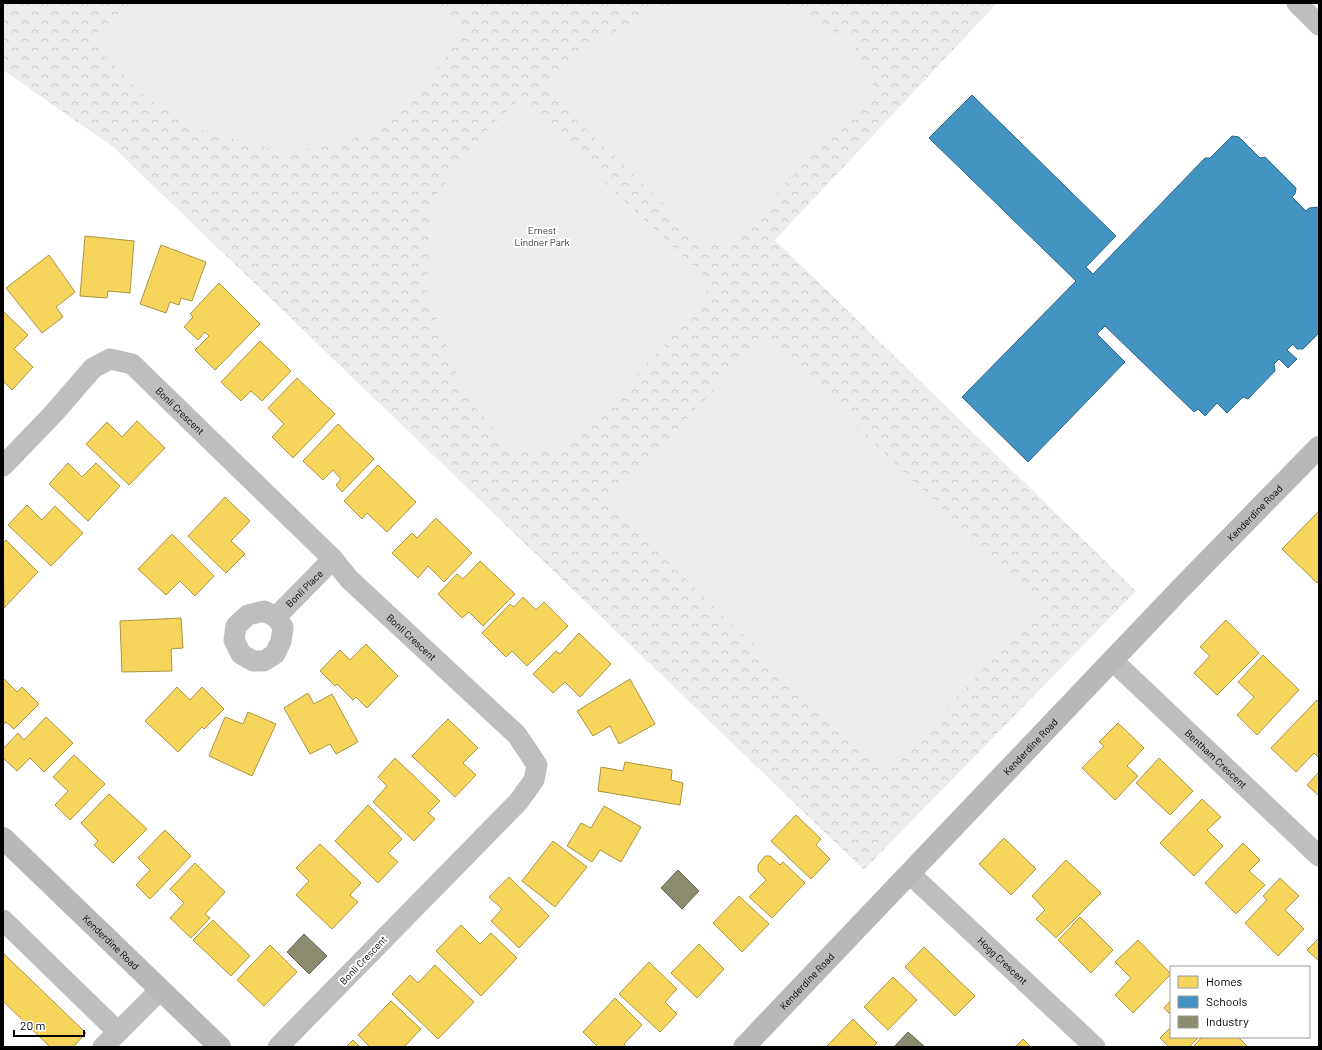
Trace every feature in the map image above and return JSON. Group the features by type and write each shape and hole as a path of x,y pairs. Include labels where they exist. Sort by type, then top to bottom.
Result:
{"street":[{"path":"1297,3 1319,25"},
{"name":"Bonli Crescent","path":"3,466 94,368 110,359 132,364 333,559 349,579 517,735 537,765 534,780 519,801 278,1047"},
{"name":"Kenderdine Road","path":"744,1047 1185,584 1319,447"},
{"name":"Bonli Place","path":"276,617 333,559"},
{"name":"Bentham Crescent","path":"1113,661 1258,796 1319,856"},
{"name":"Kenderdine Road","path":"3,838 220,1047"},
{"name":"Hogg Crescent","path":"910,874 1095,1047"},
{"path":"3,920 118,1032"},
{"path":"103,1047 160,990"}],"green space":[{"name":"Ernest Lindner Park","path":"3,3 997,3 775,240 1136,591 864,870 113,147 3,70"},
{"path":"130,3 431,3 463,34 439,66 385,122 344,144 281,152 194,128 147,98 105,57 93,37"},
{"path":"459,3 483,3 471,14"},
{"path":"683,3 780,3 805,13 853,43 875,88 730,243 704,242 544,89 588,48 647,12"},
{"path":"518,100 707,279 706,301 568,447 515,451 465,396 427,292 429,204 481,136"},
{"path":"764,338 1044,606 886,771 606,503"}],"building: Homes":[{"path":"85,236 134,241 130,293 108,291 107,298 80,296"},
{"path":"161,245 206,262 192,301 181,298 179,305 170,302 166,313 140,304"},
{"path":"49,255 75,292 56,307 63,317 42,333 6,288"},
{"path":"219,283 260,324 215,370 195,350 209,336 205,332 198,340 184,327 193,317 190,314"},
{"path":"3,311 28,335 14,349 33,367 12,390 3,381"},
{"path":"260,341 291,371 262,401 251,391 241,401 221,382"},
{"path":"297,378 335,414 293,458 272,437 284,424 268,408"},
{"path":"137,421 165,448 129,485 86,444 107,422 122,437"},
{"path":"338,424 374,459 342,492 336,485 341,479 333,470 323,480 303,461"},
{"path":"68,463 82,477 96,463 120,486 88,521 49,484"},
{"path":"378,465 416,502 387,532 367,513 362,519 344,501"},
{"path":"225,497 250,521 231,541 245,554 226,573 188,536"},
{"path":"27,505 42,520 55,506 83,533 51,566 8,525"},
{"path":"1319,511 1319,581 1317,583 1282,549"},
{"path":"436,518 472,553 444,582 428,566 418,578 392,553 412,533 417,538"},
{"path":"172,534 214,576 195,596 180,581 166,595 138,569"},
{"path":"6,540 38,572 4,608 3,544"},
{"path":"480,561 515,594 483,626 469,612 462,618 438,594 457,574 463,579"},
{"path":"523,597 536,610 544,602 568,626 527,666 512,651 506,657 482,633 510,604 514,607"},
{"path":"181,618 183,648 171,649 172,671 122,672 120,621"},
{"path":"1226,620 1259,653 1217,695 1194,673 1210,656 1200,647"},
{"path":"579,633 611,664 580,697 565,682 553,693 533,674 556,651 560,654"},
{"path":"366,644 398,676 367,708 356,697 353,700 337,684 335,686 320,671 340,650 350,660"},
{"path":"1263,655 1299,690 1257,735 1237,715 1254,697 1238,682"},
{"path":"3,678 17,692 22,687 39,704 14,729 6,722 3,725"},
{"path":"630,679 655,724 619,744 610,726 593,736 577,711"},
{"path":"177,687 190,700 202,687 224,709 204,729 202,727 178,752 145,721"},
{"path":"308,693 314,704 332,694 358,742 336,754 330,744 310,754 284,708"},
{"path":"1317,700 1319,703 1319,758 1314,753 1296,772 1271,748"},
{"path":"248,712 276,724 252,776 209,756 225,717 243,724"},
{"path":"46,717 73,743 44,772 30,758 17,771 3,758 3,749 18,733 24,740"},
{"path":"448,719 478,748 463,763 476,775 455,797 412,756"},
{"path":"1118,723 1144,748 1127,766 1138,776 1115,800 1082,768 1104,746 1099,742"},
{"path":"74,755 105,784 70,820 55,805 68,791 53,777"},
{"path":"395,758 440,801 428,813 435,819 414,841 373,802 387,786 378,777"},
{"path":"1159,758 1193,791 1170,815 1136,783"},
{"path":"625,762 672,770 671,780 683,783 680,805 598,791 601,767 623,771"},
{"path":"1319,772 1319,796 1307,785"},
{"path":"109,794 147,829 113,863 94,845 98,841 81,823"},
{"path":"1202,799 1221,817 1207,830 1223,846 1194,876 1160,843"},
{"path":"368,805 402,839 388,853 398,862 378,883 335,841"},
{"path":"604,806 641,827 621,862 600,850 592,862 567,846 581,823 591,828"},
{"path":"796,815 821,839 816,845 830,859 811,879 771,841"},
{"path":"165,830 191,856 150,899 136,885 150,870 138,858"},
{"path":"1004,838 1036,869 1011,895 979,864"},
{"path":"553,841 587,867 555,907 522,881"},
{"path":"1243,843 1260,860 1249,871 1265,885 1236,914 1205,883"},
{"path":"320,844 361,883 350,895 358,902 332,929 296,895 309,881 296,868"},
{"path":"765,856 770,856 780,865 783,862 805,883 772,918 749,897 766,880 758,871 758,865"},
{"path":"1066,860 1101,893 1056,938 1036,919 1045,910 1032,896"},
{"path":"195,863 225,892 205,914 210,918 191,938 170,918 184,903 170,889"},
{"path":"509,877 549,916 519,948 491,921 502,909 489,897"},
{"path":"1280,878 1299,896 1285,910 1304,929 1278,956 1245,923 1267,900 1263,896"},
{"path":"739,896 769,924 742,952 713,923"},
{"path":"1080,917 1113,950 1091,973 1058,940"},
{"path":"213,920 250,956 231,976 193,940"},
{"path":"461,925 480,944 491,933 517,958 481,996 436,951"},
{"path":"1319,938 1319,961 1307,950"},
{"path":"1138,940 1170,973 1170,975 1133,1013 1115,995 1131,978 1115,962"},
{"path":"699,944 724,969 697,998 671,973"},
{"path":"270,945 297,972 264,1006 237,980"},
{"path":"924,947 975,996 955,1016 905,967"},
{"path":"3,953 86,1033 73,1047 50,1047 3,1001"},
{"path":"649,962 677,989 665,1002 677,1014 660,1032 619,994"},
{"path":"435,965 474,1002 438,1039 392,994 410,975 418,983"},
{"path":"893,977 917,1000 888,1030 864,1007"},
{"path":"615,998 642,1025 624,1044 627,1047 598,1047 583,1032"},
{"path":"391,1001 421,1029 404,1047 370,1047 358,1035"},
{"path":"1170,1001 1170,1014 1164,1008"},
{"path":"853,1019 877,1043 873,1047 826,1047"},
{"path":"1170,1028 1170,1038 1198,1038 1189,1047 1169,1047 1160,1038"},
{"path":"1201,1038 1239,1038 1248,1047 1193,1047"},
{"path":"1023,1039 1031,1047 1015,1047"},
{"path":"353,1040 360,1047 346,1047"}],"building: Schools":[{"path":"972,95 1116,236 1086,267 1093,274 1205,158 1210,158 1232,136 1239,137 1260,158 1265,157 1296,188 1295,194 1292,197 1306,211 1309,208 1319,207 1319,333 1303,349 1297,349 1293,344 1287,350 1297,359 1288,368 1279,359 1274,364 1275,371 1248,399 1243,397 1227,413 1217,403 1205,416 1198,409 1194,412 1105,326 1097,334 1125,362 1028,462 962,397 1076,281 929,138"}],"building: Industry":[{"path":"678,870 699,891 682,909 661,888"},
{"path":"304,934 327,956 309,974 287,952"},
{"path":"908,1032 925,1047 894,1047"}]}
